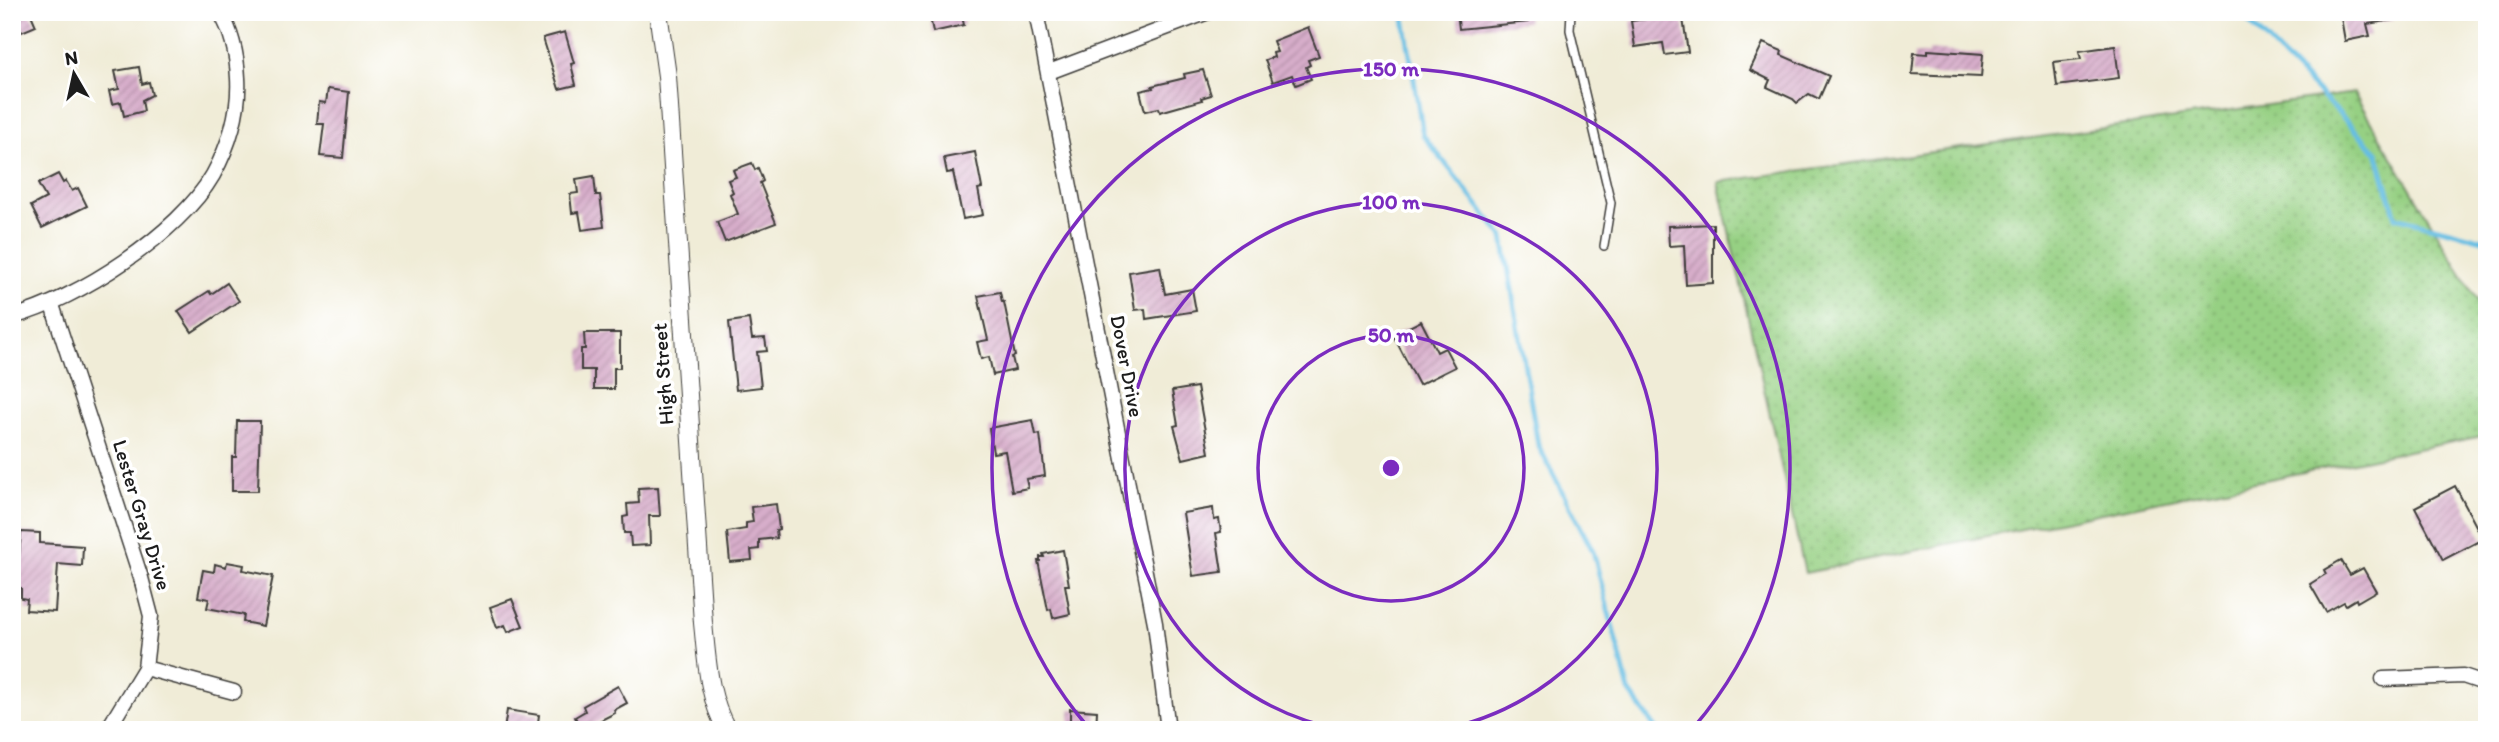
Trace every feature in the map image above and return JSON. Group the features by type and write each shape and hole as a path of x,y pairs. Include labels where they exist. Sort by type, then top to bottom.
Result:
{"street":[{"path":"12,317 52,305 125,262 188,208 213,175 231,133 239,96 237,61 228,24 220,12"},
{"name":"High Street","path":"658,12 667,76 703,623 711,694 727,730"},
{"name":"Dover Drive","path":"1037,12 1155,623 1168,730"},
{"path":"1049,72 1208,12"},
{"name":"Lester Gray Drive","path":"52,305 151,616 145,668 111,724 101,730"},
{"path":"145,668 234,692"},
{"path":"2382,679 2463,676 2487,684"}],"lane":[{"path":"1571,12 1570,30 1611,203 1604,246"}],"green space":[{"path":"2354,93 2487,317 2487,435 1805,573 1718,182"}],"building":[{"path":"12,12 30,12 36,26 12,36"},
{"path":"929,12 961,12 964,25 933,32"},
{"path":"1457,12 1527,12 1528,22 1459,29"},
{"path":"1682,12 1688,52 1665,55 1663,43 1635,47 1631,21"},
{"path":"2340,12 2393,12 2394,20 2367,24 2370,36 2345,41"},
{"path":"1308,27 1319,56 1308,60 1310,65 1306,67 1311,79 1296,85 1292,75 1273,82 1265,60 1274,57 1273,53 1277,52 1273,41"},
{"path":"565,32 574,63 571,64 576,85 559,89 543,38"},
{"path":"1763,43 1782,51 1781,55 1829,76 1819,99 1809,94 1797,103 1767,87 1770,80 1750,70"},
{"path":"2115,46 2119,78 2057,86 2054,62 2081,59 2079,51"},
{"path":"1928,50 1983,54 1981,77 1912,74 1914,53 1928,54"},
{"path":"139,67 142,84 149,82 152,95 142,100 144,111 124,116 121,102 112,104 109,91 119,89 115,71"},
{"path":"1203,70 1211,95 1160,112 1159,108 1145,111 1140,91 1185,78 1184,74"},
{"path":"328,89 349,92 343,158 320,156 324,124 317,124 319,102 326,103"},
{"path":"975,152 982,188 978,189 983,215 963,219 953,172 947,173 944,158"},
{"path":"752,163 755,170 758,168 763,181 760,183 776,223 725,242 717,222 738,214 728,180 736,177 733,170"},
{"path":"58,174 72,191 78,188 87,206 42,228 31,206 46,198 38,184"},
{"path":"594,176 596,195 600,195 604,227 582,230 579,212 572,213 570,194 578,193 576,179"},
{"path":"1713,224 1713,283 1686,285 1684,245 1669,246 1668,226"},
{"path":"1160,267 1165,294 1192,289 1196,311 1146,319 1145,309 1135,310 1129,272"},
{"path":"227,283 239,301 192,332 178,311"},
{"path":"1000,292 1015,356 1012,357 1015,370 993,375 989,357 981,359 977,342 988,340 978,296"},
{"path":"749,319 752,339 765,338 767,351 757,352 761,387 736,390 729,322"},
{"path":"1421,321 1437,352 1445,348 1455,367 1419,385 1393,335"},
{"path":"584,333 620,333 620,368 614,368 614,389 594,389 594,370 581,370 581,349 585,349"},
{"path":"1197,387 1209,453 1183,459 1174,426 1178,425 1172,391"},
{"path":"1033,420 1036,435 1040,434 1045,476 1026,479 1028,488 1012,491 1005,451 993,453 989,428"},
{"path":"237,421 260,421 258,491 232,491 232,457 236,457"},
{"path":"2455,486 2483,539 2443,560 2415,507"},
{"path":"658,487 660,516 649,516 650,545 631,546 630,533 624,533 623,517 628,516 627,504 639,503 638,488"},
{"path":"776,504 779,529 776,530 777,538 759,540 759,549 751,550 752,560 730,562 727,532 746,529 746,523 753,522 751,507"},
{"path":"1213,508 1214,520 1219,519 1221,532 1216,533 1222,572 1193,576 1183,513"},
{"path":"21,532 40,533 40,543 83,546 82,566 58,564 55,612 26,610 27,599 21,598 21,588 13,587 14,570 18,570"},
{"path":"1063,550 1069,585 1065,585 1070,614 1053,618 1051,609 1048,610 1038,561 1040,557 1044,557 1043,554"},
{"path":"2341,560 2350,575 2363,568 2376,591 2357,602 2356,599 2346,605 2344,602 2326,612 2310,584 2326,574 2324,570"},
{"path":"227,562 244,565 243,570 273,576 263,626 243,622 244,615 207,608 209,599 198,597 203,570 214,572 215,564 226,567"},
{"path":"512,599 523,626 508,632 505,625 497,628 490,607"},
{"path":"618,686 627,703 614,710 615,713 582,730 575,717 585,711 583,706"},
{"path":"1070,709 1097,711 1096,730 1070,730"},
{"path":"507,710 539,715 537,730 504,730"}],"waterway":[{"path":"1403,12 1423,135 1503,237 1538,445 1593,551 1629,691 1657,730"},
{"path":"2239,12 2377,152 2396,217 2487,241"}]}
